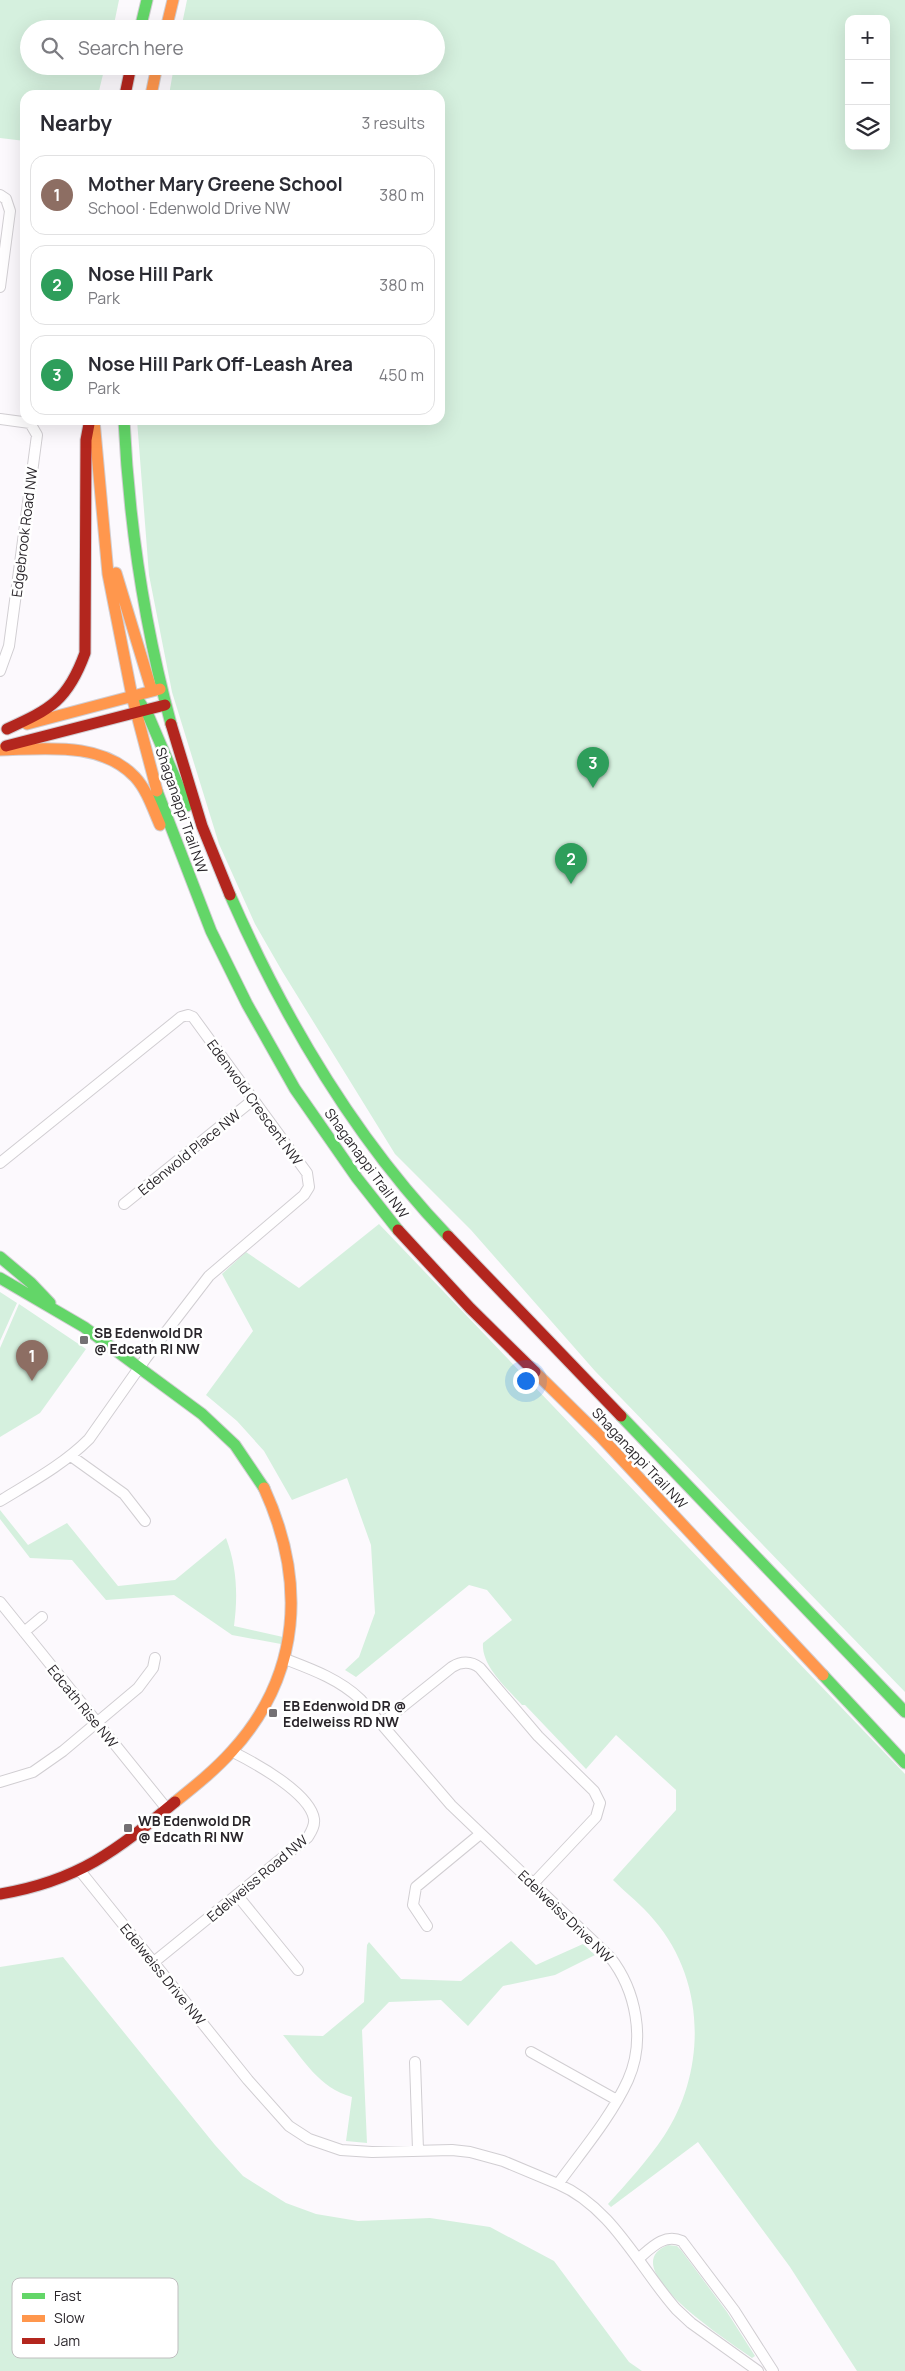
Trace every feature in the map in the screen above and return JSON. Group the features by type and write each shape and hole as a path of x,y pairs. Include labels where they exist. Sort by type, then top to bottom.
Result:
{"main road":[{"path":"142,20 147,0"},
{"path":"168,20 173,0"},
{"path":"126,90 130,75"},
{"path":"152,90 155,75"},
{"path":"4,730 41,714 60,701 71,689 86,653 86,440 88,425"},
{"name":"Shaganappi Trail NW","path":"94,425 108,574 132,696 141,712 153,780 195,893 247,1004 296,1089 357,1178 407,1242 470,1308 600,1436 905,1763"},
{"name":"Shaganappi Trail NW","path":"124,425 125,464 138,576 156,690 164,705 207,842 238,912 314,1058 382,1157 430,1217 905,1712"},
{"path":"4,730 156,690 104,533"},
{"path":"0,749 164,705"},
{"path":"141,712 195,826 207,842"},
{"path":"0,749 81,751 100,755 120,764 136,778 148,797 187,887 195,893"},
{"path":"0,1257 31,1283 60,1312"},
{"path":"0,1278 23,1294 60,1312 139,1367 215,1424 226,1435 256,1471 268,1494 282,1527 292,1572 291,1622 285,1659 264,1708 233,1752 218,1768 115,1850 81,1872 34,1888 0,1894"}],"street":[{"path":"0,194 6,200 10,211 0,287"},
{"name":"Edgebrook Road NW","path":"0,419 20,422"},
{"name":"Edgebrook Road NW","path":"0,671 9,646 37,435 31,425"},
{"name":"Edenwold Crescent NW","path":"0,1163 185,1015 193,1017 306,1173 309,1181 307,1190 209,1276 139,1367"},
{"name":"Edenwold Place NW","path":"124,1204 253,1100"},
{"path":"0,1501 71,1456 89,1439 139,1367"},
{"path":"71,1456 124,1494 145,1521"},
{"name":"Edcath Rise NW","path":"0,1602 166,1809"},
{"path":"24,1632 42,1618"},
{"path":"0,1782 20,1777 47,1764 138,1688 153,1668 155,1658"},
{"name":"Edelweiss Drive NW","path":"81,1872 248,2080 289,2126 309,2139 341,2150 372,2152 452,2150 486,2156 521,2168 558,2184 617,2100 632,2068 637,2033 636,2016 624,1976 610,1957 479,1835 351,1690 325,1675 285,1659"},
{"path":"382,1723 452,1667 458,1663 470,1663 480,1668 538,1736 594,1790 600,1803 596,1817 532,1884"},
{"name":"Edelweiss Road NW","path":"154,1962 308,1837 313,1829 314,1819 308,1808 291,1788 272,1773 233,1752"},
{"path":"427,1926 413,1905 416,1888 479,1835"},
{"path":"237,1895 298,1970"},
{"path":"531,2052 617,2100"},
{"path":"415,2062 418,2150"},
{"path":"558,2184 591,2202 602,2213 662,2293 691,2323 758,2371"},
{"path":"638,2259 664,2240 669,2238 682,2241 734,2310 773,2371"}],"green space":[{"path":"0,0 119,0 115,20 20,20 20,75 103,75 99,90 20,90 20,140 0,138"},
{"path":"187,0 905,0 905,1692 595,1371 471,1230 395,1154 255,924 219,844 172,692 149,575 137,425 445,425 445,90 170,90 172,75 445,75 445,20 183,20"},
{"path":"379,1224 905,1774 905,2371 857,2371 790,2267 698,2142 611,2207 608,2204 644,2163 664,2136 678,2111 688,2083 693,2055 695,2026 684,1970 671,1944 654,1920 613,1880 676,1810 676,1790 616,1735 586,1769 525,1705 522,1705 496,1677 486,1660 483,1643 512,1620 487,1590 469,1585 356,1677 345,1670 359,1657 375,1613 371,1545 347,1478 292,1500 264,1451 237,1421 206,1395 253,1331 222,1274 246,1252 299,1288"},
{"path":"0,1292 17,1303 0,1341"},
{"path":"19,1304 86,1349 40,1413 0,1437 0,1348"},
{"path":"0,1510 28,1545 67,1523 118,1586 175,1580 226,1538 236,1582 234,1626 283,1637 281,1644 232,1635 174,1595 106,1600 72,1560 30,1558 0,1519"},
{"path":"511,1941 536,1965 583,1944 595,1955 555,1975 503,1986 468,2026 441,2000 389,2002 362,2030 367,2143 346,2141 352,2097 340,2093 321,2080 283,2035 323,2036 364,2002 367,1945 369,1942 401,1979 461,1981"},
{"path":"63,1957 215,2145 243,2176 286,2203 316,2214 358,2221 430,2218 490,2227 554,2261 629,2362 642,2371 0,2371 0,1967"},
{"path":"668,2245 677,2246 681,2250 727,2312 755,2356 752,2358 702,2322 665,2287 654,2270 654,2256"}],"traffic: fast":[{"path":"142,20 147,0"},
{"path":"124,425 126,459 139,574 153,649 171,724"},
{"path":"137,698 149,717 187,806"},
{"path":"157,791 211,931 247,1004 295,1089 357,1178 398,1230"},
{"path":"230,895 274,987 324,1075 382,1159 414,1199 448,1236"},
{"path":"0,1257 31,1283 50,1303"},
{"path":"0,1278 84,1327 202,1414 235,1445 264,1488"},
{"path":"621,1416 905,1712"},
{"path":"823,1675 905,1763"}],"traffic: slow":[{"path":"168,20 173,0"},
{"path":"152,90 155,75"},
{"path":"94,425 108,574 132,696 157,791"},
{"path":"116,573 150,685"},
{"path":"27,724 160,689"},
{"path":"0,750 72,750 106,757 121,765 139,782 160,825"},
{"path":"535,1372 600,1436 823,1675"},
{"path":"175,1802 205,1778 232,1751 255,1721 272,1690 284,1658 290,1625 291,1591 287,1557 278,1523 264,1488"}],"traffic: jam":[{"path":"126,90 129,75"},
{"path":"7,729 47,709 56,701 72,682 85,653 86,440 89,425"},
{"path":"6,746 165,705"},
{"path":"171,724 202,826 230,895"},
{"path":"398,1230 470,1308 535,1372"},
{"path":"448,1236 621,1416"},
{"path":"0,1894 52,1881 95,1862 134,1835 175,1802"}],"place":[{"name":"Nose Hill Park Off-Leash Area","path":"593,788"},
{"name":"Nose Hill Park","path":"571,884"},
{"name":"SB Edenwold DR @ Edcath RI NW","path":"84,1340"},
{"name":"Mother Mary Greene School","path":"32,1381"},
{"name":"EB Edenwold DR @ Edelweiss RD NW","path":"273,1713"},
{"name":"WB Edenwold DR @ Edcath RI NW","path":"128,1828"}]}
